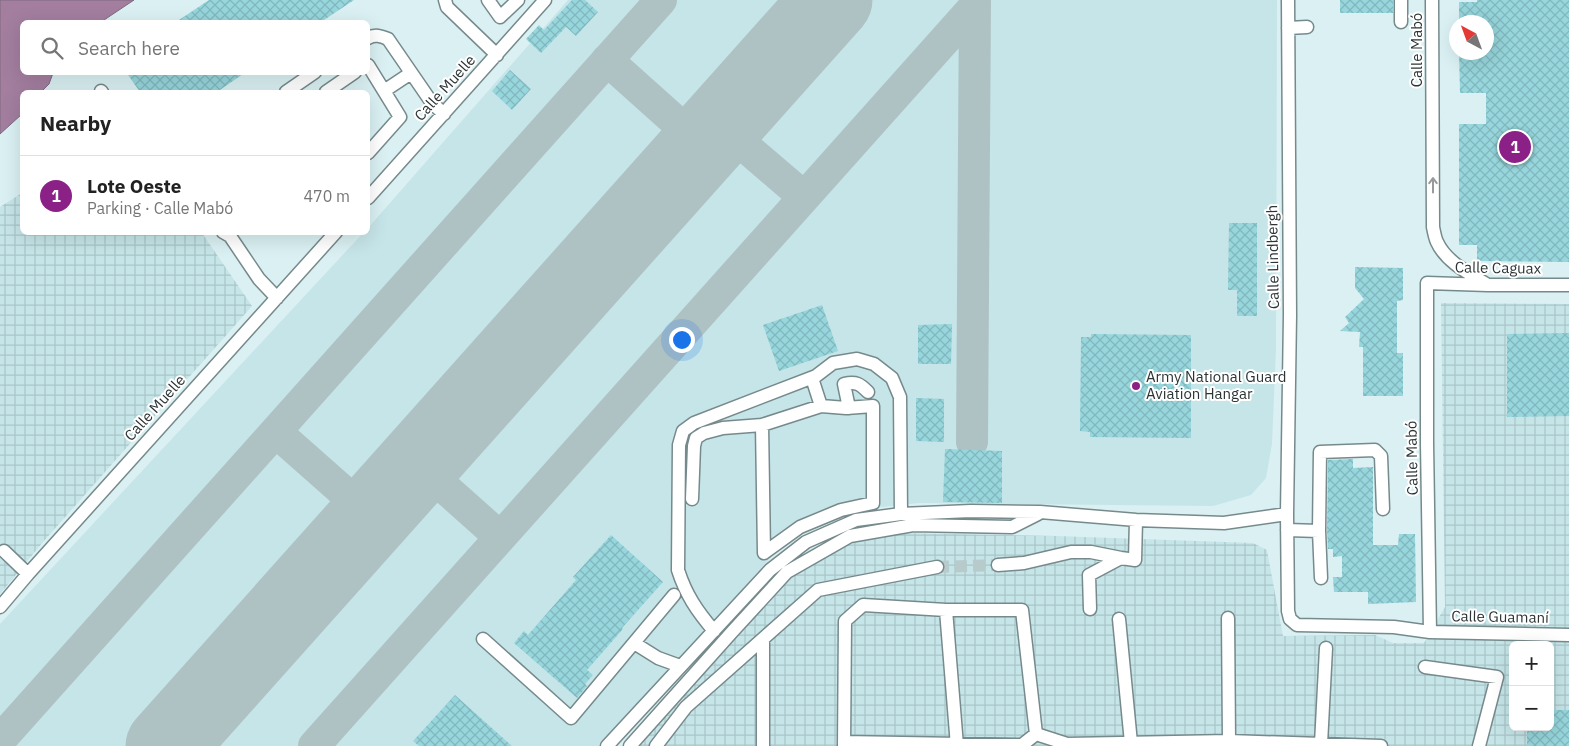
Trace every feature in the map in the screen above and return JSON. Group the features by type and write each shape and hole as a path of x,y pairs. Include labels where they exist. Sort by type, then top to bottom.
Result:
{"street":[{"path":"436,0 446,4 497,54"},
{"path":"488,0 500,17 518,0"},
{"name":"Calle Muelle","path":"370,196 545,0"},
{"name":"Calle Lindbergh","path":"1287,530 1290,315 1288,0"},
{"path":"1401,0 1401,22"},
{"name":"Calle Mabó","path":"1432,0 1432,227 1436,241 1443,252 1461,268 1488,285"},
{"path":"1288,28 1307,28"},
{"path":"370,37 381,36 388,40 432,103 444,114"},
{"path":"370,68 400,117 370,151"},
{"path":"384,91 411,73"},
{"path":"289,90 311,75"},
{"path":"329,90 351,75"},
{"path":"228,235 259,279 277,298"},
{"name":"Calle Muelle","path":"0,607 277,298 330,235"},
{"name":"Calle Mabó","path":"1427,283 1430,632"},
{"name":"Calle Caguax","path":"1427,283 1569,285"},
{"path":"714,630 692,603 682,584 678,570 679,445 683,431 694,423 812,378 833,363 857,359 874,364 892,378 900,397 901,514"},
{"path":"812,378 821,406"},
{"path":"849,408 844,384 853,382 860,384 868,392"},
{"path":"692,499 694,446 696,438 704,433 723,428 762,425 821,406 849,408 873,406 873,503 841,510 800,527 764,553 762,425"},
{"path":"1321,578 1319,531 1320,452 1375,450 1381,456 1384,509"},
{"path":"607,746 770,570 806,542 856,520 901,514 971,511 1040,512 1136,520 1224,523 1286,514"},
{"path":"630,746 787,572 842,540 850,536 913,525 1012,527 1040,512"},
{"path":"998,565 1024,563 1071,552 1091,552 1135,560 1136,520"},
{"path":"1287,530 1319,531"},
{"name":"Calle Guamaní","path":"1287,530 1288,612 1290,619 1297,625 1399,628 1430,632 1569,635"},
{"path":"4,551 28,574"},
{"path":"1090,609 1090,575 1121,558"},
{"path":"661,743 686,707 818,590 937,567"},
{"path":"483,639 571,718 674,595"},
{"path":"863,605 946,610 1022,610 1036,734 1022,745 844,744 846,620 863,605"},
{"path":"946,610 957,745"},
{"path":"1228,618 1229,741"},
{"path":"1118,619 1131,743"},
{"path":"763,640 763,746"},
{"path":"634,643 658,658 680,666"},
{"path":"1321,744 1326,648"},
{"path":"1425,667 1497,677 1479,746"},
{"path":"1036,734 1067,744 1229,741 1381,746"}],"shaded area":[{"path":"0,0 134,0 104,20 20,20 20,75 52,75 49,84 43,90 20,90 20,116 0,134"},
{"path":"568,0 1277,0 1276,349 1272,443 1266,478 1251,495 1213,506 919,503 873,508 832,519 802,534 774,554 601,746 0,746 0,624 361,235 370,235 370,226"},
{"path":"20,194 20,235 203,235 252,306 43,542 0,594 0,207"},
{"path":"1441,303 1569,304 1569,746 639,746 792,576 840,546 901,533 1253,543 1267,550 1283,636 1375,635 1393,643 1424,643 1445,607"}],"building":[{"path":"209,0 354,0 324,20 179,20"},
{"path":"572,0 585,0 598,12 576,36 566,27 541,53 526,39 539,25 544,30"},
{"path":"1340,0 1393,0 1393,13 1340,13"},
{"path":"1477,0 1569,0 1569,262 1477,261 1477,245 1459,245 1459,124 1486,124 1486,93 1460,93 1459,60 1494,60 1494,15 1459,15 1459,2 1477,2"},
{"path":"510,70 531,89 512,110 492,91"},
{"path":"128,75 242,75 220,90 139,90"},
{"path":"1229,223 1257,223 1257,316 1237,316 1237,290 1228,290"},
{"path":"1355,267 1403,268 1403,300 1397,301 1397,353 1403,353 1403,396 1363,396 1363,347 1359,347 1360,332 1340,331 1349,323 1345,317 1364,299 1355,288"},
{"path":"822,305 838,351 779,371 763,325"},
{"path":"952,324 951,364 918,364 918,325"},
{"path":"1569,333 1569,416 1507,417 1507,334"},
{"name":"Army National Guard Aviation Hangar","path":"1091,334 1191,335 1191,438 1090,437 1090,432 1080,431 1081,337 1091,337"},
{"path":"916,398 944,399 944,442 916,441"},
{"path":"945,449 1002,451 1002,503 943,502"},
{"path":"1353,459 1353,468 1373,467 1373,545 1398,545 1399,534 1415,534 1416,602 1368,604 1368,592 1334,592 1333,577 1342,577 1342,556 1333,557 1333,549 1328,549 1328,460"},
{"path":"611,535 663,582 587,670 593,675 577,698 514,643 524,631 528,635 576,580 573,577"},
{"path":"455,695 512,746 419,746 413,741"},
{"path":"1554,710 1569,710 1569,746 1527,746 1527,731 1554,731"}],"taxiway":[{"path":"0,740 661,0"},
{"path":"972,442 975,0"},
{"path":"314,746 975,6"},
{"path":"607,60 702,145"},
{"path":"720,125 804,197"},
{"path":"276,432 371,516"},
{"path":"418,464 500,537"}],"runway":[{"path":"166,746 832,0"}],"tunnel":[{"path":"937,567 998,565"}],"place":[{"name":"Lote Oeste","path":"1515,147"},
{"name":"Army National Guard Aviation Hangar","path":"1136,386"}]}
